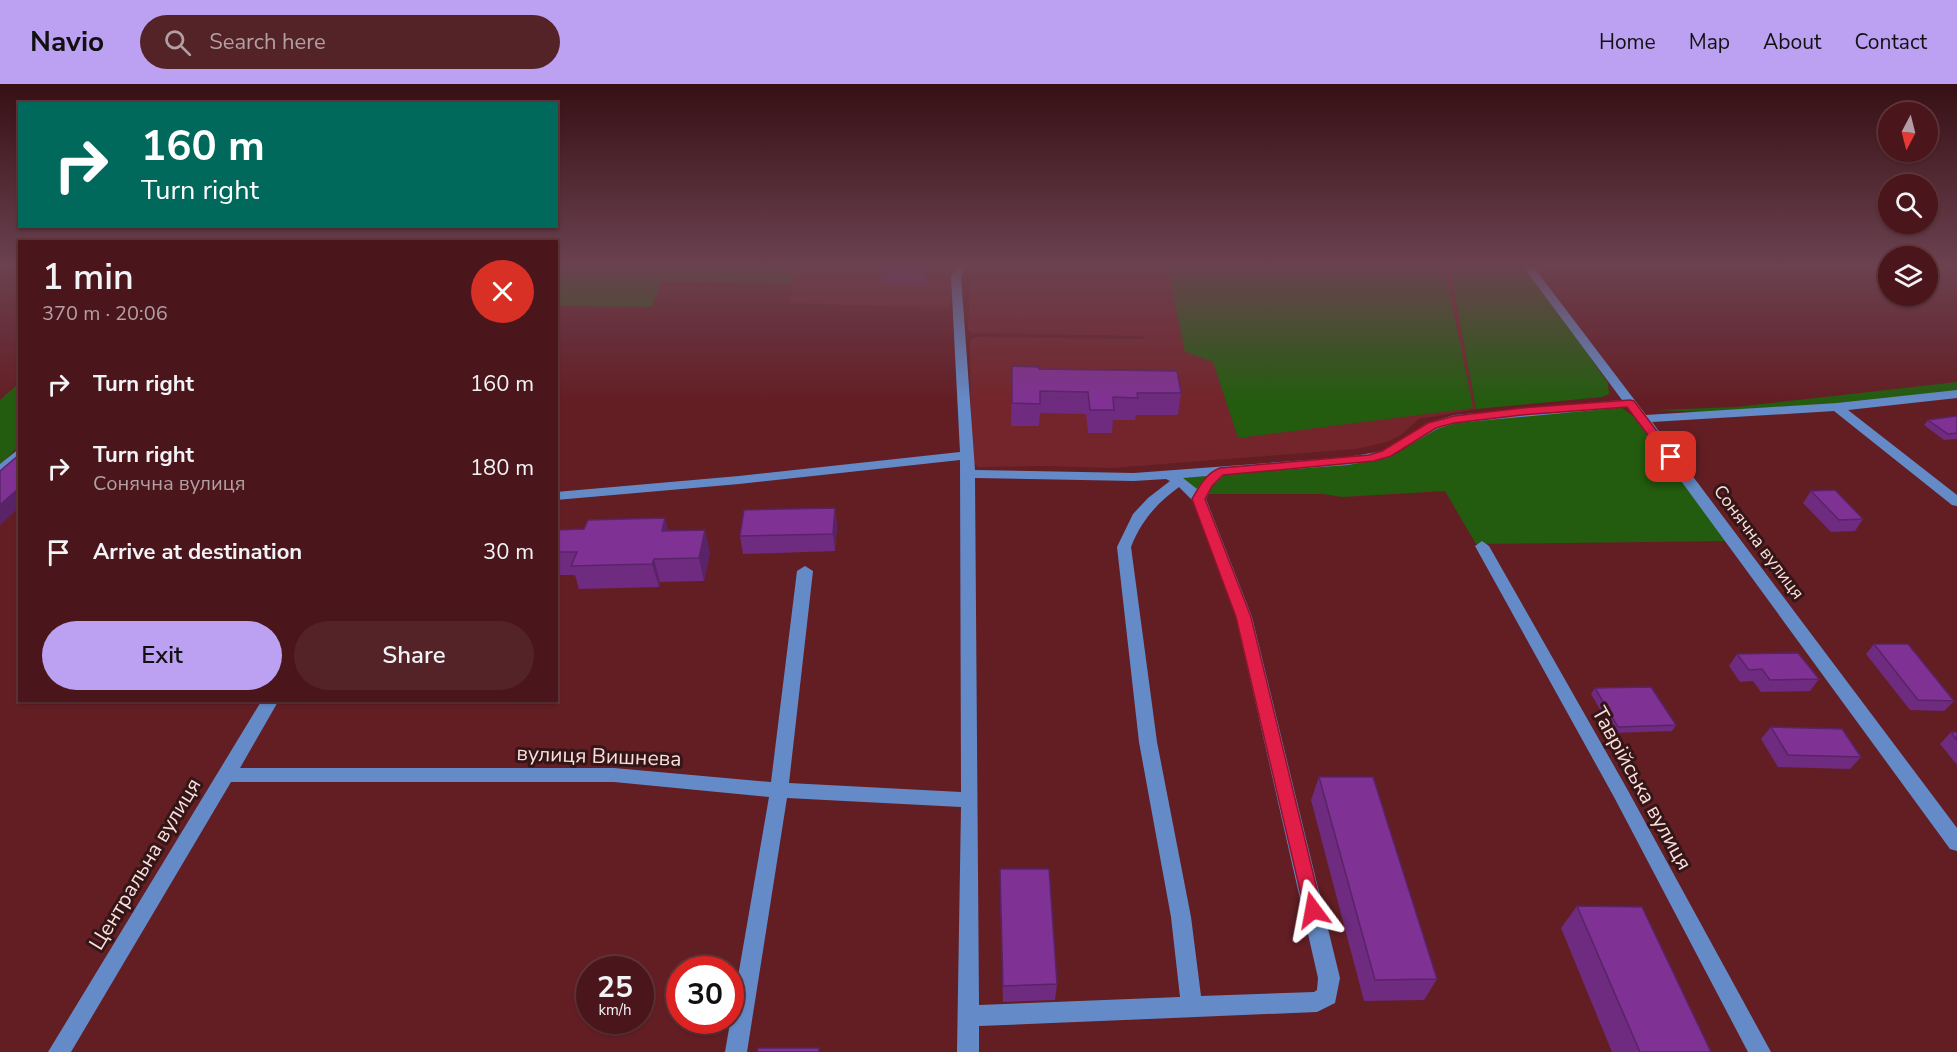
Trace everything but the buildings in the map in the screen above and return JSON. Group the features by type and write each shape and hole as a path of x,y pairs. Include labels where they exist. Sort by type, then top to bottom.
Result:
{"street":[{"path":"958,310 968,474 970,800 968,1052"},
{"name":"Сонячна вулиця","path":"1560,310 1957,843"},
{"path":"1642,419 1837,407 1957,394"},
{"path":"968,474 1175,478 1370,458 1387,453 1432,426 1454,419 1522,411 1630,404"},
{"path":"1837,407 1957,502"},
{"path":"0,471 18,454"},
{"path":"558,496 739,480 965,454"},
{"path":"1199,499 1206,484 1220,472"},
{"path":"969,1016 1317,1002 1328,996 1329,978 1244,617 1199,499 1175,478"},
{"path":"1175,478 1138,516 1129,531 1124,548 1148,742 1181,917 1192,1007"},
{"name":"Таврійська вулиця","path":"1482,546 1620,792 1761,1052"},
{"path":"736,1052 779,790 805,570"},
{"name":"Центральна вулиця","path":"59,1052 270,702"},
{"name":"вулиця Вишнева","path":"226,775 614,776 779,790 970,800"}],"shaded area":[{"path":"969,310 1457,310 1476,409 1419,419 1401,435 1387,442 1356,449 1112,468 978,467 971,461 970,340 976,337 1144,339 1143,336 971,333 968,330"}],"green space":[{"path":"1176,310 1453,310 1473,408 1238,438 1213,362 1185,352"},
{"path":"1457,310 1558,310 1608,383 1609,394 1602,397 1476,409"},
{"path":"1957,382 1957,392 1853,402 1703,412 1657,410 1737,407"},
{"path":"18,384 18,447 0,465 0,400"},
{"path":"1609,406 1622,408 1632,415 1727,541 1476,544 1445,491 1342,497 1323,494 1190,494 1181,479 1185,476 1388,457 1403,450 1443,423"}],"route":[{"path":"1313,910 1244,617 1199,499 1206,484 1220,472 1370,458 1387,453 1432,426 1454,419 1522,411 1630,404 1671,457"}]}
